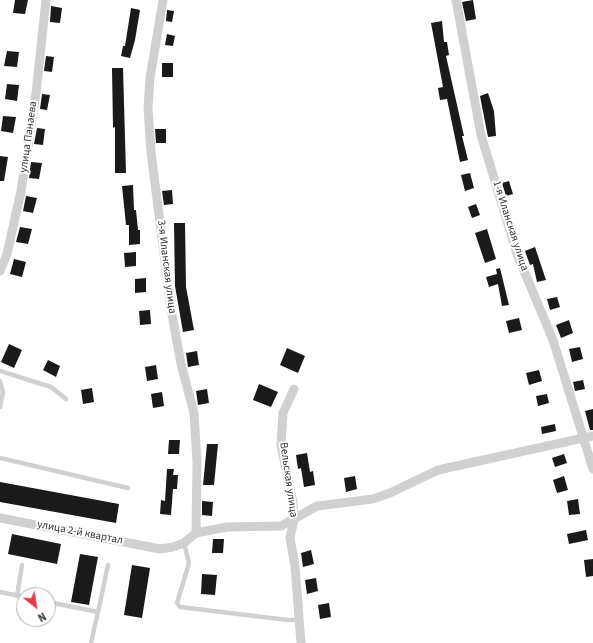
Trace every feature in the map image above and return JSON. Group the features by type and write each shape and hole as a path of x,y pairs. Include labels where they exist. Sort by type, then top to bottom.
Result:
{"street":[{"name":"улица Панаева","path":"0,271 7,254 21,191 36,93 46,0"},
{"name":"3-я Иланская улица","path":"163,0 150,78 148,108 151,152 171,308 181,364 194,413 197,462 196,533"},
{"name":"1-я Иланская улица","path":"456,0 481,135 517,254 553,340 593,469"},
{"name":"Вельская улица","path":"294,389 283,413 281,445 293,503 294,519 290,538 300,620 301,643"},
{"path":"184,543 196,533 227,527 281,526 317,506 373,499 390,493 438,470 593,436"},
{"name":"улица 2-й квартал","path":"0,518 160,549 173,548 184,543"}],"lane":[{"path":"0,371 51,387 66,398"},
{"path":"0,381 3,392 0,407"},
{"path":"0,458 128,488"},
{"path":"184,543 189,563 178,603 180,607 288,620 300,620"},
{"path":"18,587 22,565"},
{"path":"91,643 108,565"},
{"path":"0,592 16,596"},
{"path":"56,604 98,612"}],"building":[{"path":"15,0 28,0 25,14 13,13"},
{"path":"473,0 476,19 466,21 462,2"},
{"path":"51,6 62,8 60,23 50,22"},
{"path":"131,8 140,10 135,40 130,58 121,56 123,46 125,46"},
{"path":"167,10 174,11 172,22 166,21"},
{"path":"442,21 444,42 447,42 449,55 446,56 468,160 460,162 447,99 440,100 438,88 443,87 431,23"},
{"path":"167,34 175,36 173,46 165,45"},
{"path":"7,51 19,52 17,67 4,66"},
{"path":"46,56 54,57 52,72 44,71"},
{"path":"162,63 173,63 173,77 162,77"},
{"path":"112,68 123,68 126,173 115,173 115,127 113,128"},
{"path":"7,84 19,85 17,101 5,99"},
{"path":"488,93 494,111 496,136 488,137 480,96"},
{"path":"42,94 50,95 47,110 40,109"},
{"path":"3,116 16,117 13,133 1,131"},
{"path":"37,128 45,129 43,145 34,144"},
{"path":"155,129 166,129 166,143 156,143"},
{"path":"0,156 8,157 4,181 0,181"},
{"path":"31,162 42,163 39,179 29,178"},
{"path":"470,173 474,188 465,191 461,175"},
{"path":"509,181 513,194 506,196 502,183"},
{"path":"133,185 134,210 136,210 138,230 140,230 140,244 129,245 129,225 126,225 122,186"},
{"path":"172,190 173,204 164,205 162,191"},
{"path":"26,196 37,198 33,213 23,211"},
{"path":"476,204 480,215 472,218 468,207"},
{"path":"174,223 185,223 186,287 194,330 183,332 175,286"},
{"path":"20,227 32,229 28,244 16,242"},
{"path":"487,229 496,259 485,263 475,233"},
{"path":"535,247 546,280 537,282 533,264 530,265 525,251"},
{"path":"136,252 136,266 125,267 124,253"},
{"path":"14,259 26,262 22,277 10,274"},
{"path":"500,268 509,305 502,306 498,284 489,287 486,277 497,274 496,269"},
{"path":"146,278 146,292 135,293 135,279"},
{"path":"557,297 560,307 550,310 547,299"},
{"path":"150,310 151,324 140,325 139,311"},
{"path":"519,318 522,330 509,333 506,321"},
{"path":"569,320 573,333 561,338 556,325"},
{"path":"9,344 22,350 14,368 1,362"},
{"path":"580,347 583,359 572,362 569,349"},
{"path":"287,348 305,356 298,373 280,365"},
{"path":"197,351 199,365 188,367 186,353"},
{"path":"48,360 60,366 56,377 43,370"},
{"path":"156,365 158,379 147,381 145,367"},
{"path":"539,370 542,381 529,385 526,373"},
{"path":"583,380 585,389 575,391 573,382"},
{"path":"259,384 278,392 271,407 253,400"},
{"path":"92,388 94,402 83,404 81,390"},
{"path":"207,389 209,403 198,405 196,391"},
{"path":"162,392 164,406 153,408 151,394"},
{"path":"547,394 549,403 538,406 536,396"},
{"path":"593,409 593,430 590,430 585,411"},
{"path":"555,424 556,431 542,434 541,427"},
{"path":"169,440 180,440 179,454 168,454"},
{"path":"207,444 218,444 214,485 203,485"},
{"path":"307,453 310,472 313,471 315,485 304,487 301,468 298,469 296,455"},
{"path":"564,454 567,463 555,467 552,458"},
{"path":"167,469 174,469 173,475 178,475 177,489 173,489 171,515 160,514 161,500 165,501"},
{"path":"355,476 357,489 346,492 344,478"},
{"path":"564,476 568,490 557,493 553,480"},
{"path":"0,482 119,504 116,523 0,502"},
{"path":"578,499 580,514 569,515 567,501"},
{"path":"202,501 213,502 212,516 202,515"},
{"path":"586,530 588,540 569,544 567,534"},
{"path":"12,534 61,544 57,564 8,554"},
{"path":"213,539 224,539 223,553 212,553"},
{"path":"311,550 314,564 303,567 301,553"},
{"path":"80,554 98,557 89,605 71,602"},
{"path":"593,559 593,576 586,577 584,560"},
{"path":"132,565 150,568 142,618 124,615"},
{"path":"202,574 217,575 215,595 201,594"},
{"path":"316,578 318,591 307,594 305,580"},
{"path":"329,603 331,617 320,619 318,605"}]}
